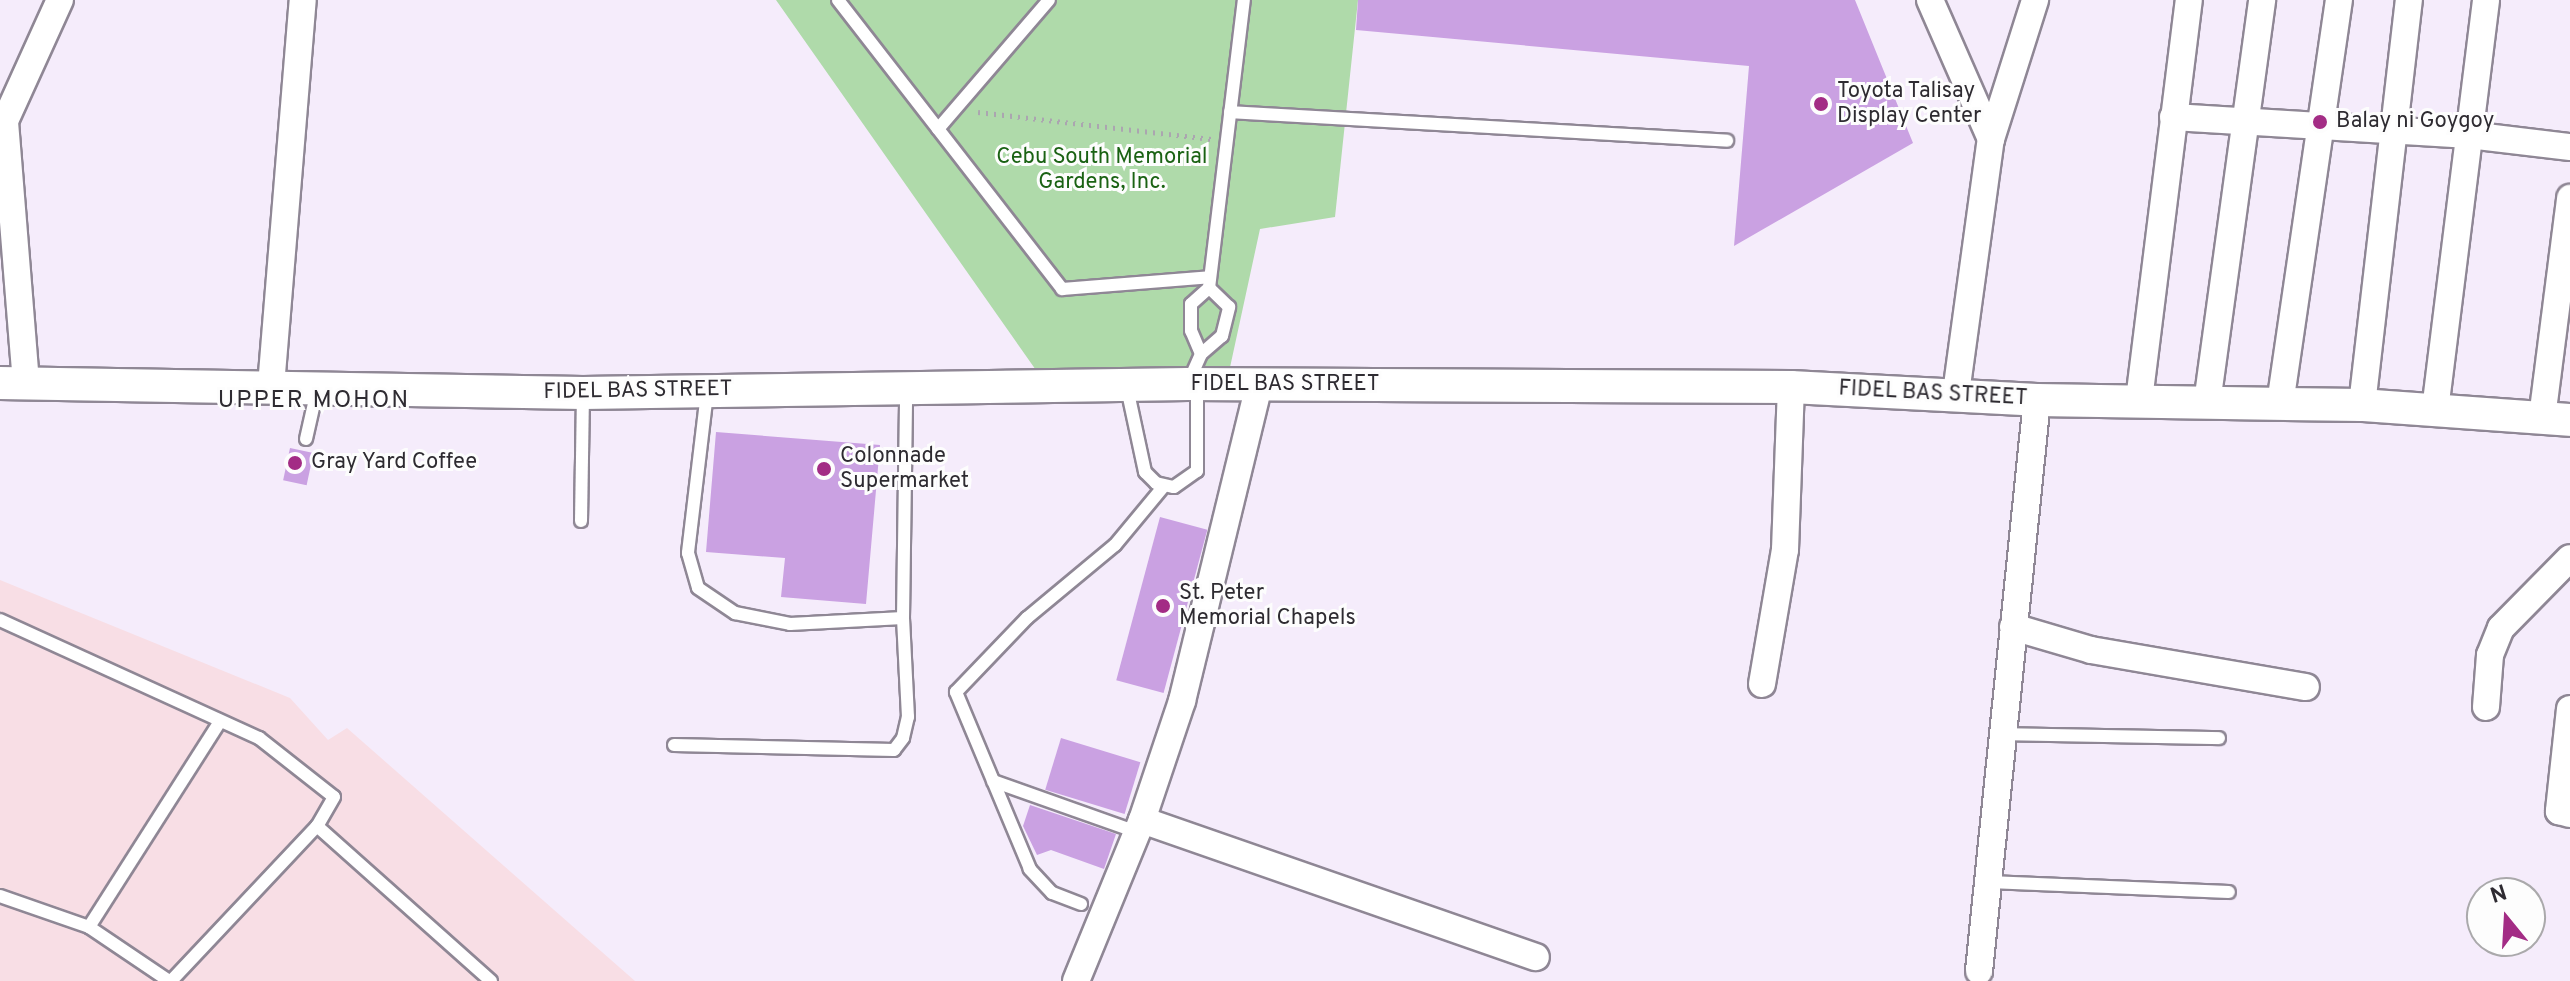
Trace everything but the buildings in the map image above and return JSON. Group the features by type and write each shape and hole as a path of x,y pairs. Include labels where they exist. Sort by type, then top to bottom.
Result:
{"street":[{"path":"13,383 5,121 60,0"},
{"path":"271,386 303,0"},
{"path":"1930,0 1991,139"},
{"path":"1956,393 1991,139 2035,0"},
{"path":"2139,400 2189,0"},
{"path":"2207,403 2262,0"},
{"path":"2280,404 2339,0"},
{"path":"2362,405 2409,0"},
{"path":"2435,410 2486,0"},
{"path":"2173,117 2469,135 2570,147"},
{"path":"2556,419 2570,198"},
{"name":"FIDEL BAS STREET","path":"13,383 583,393 1126,385 1195,374 1259,385 1791,387 1956,393 2037,400 2362,405 2556,419"},
{"path":"1076,981 1140,826 1182,701 1259,385"},
{"path":"1762,684 1785,550 1791,387"},
{"path":"1979,971 2037,400"},
{"path":"2486,707 2490,655 2501,628 2570,558"},
{"path":"2013,627 2091,650 2306,687"},
{"path":"2570,709 2559,811 2570,814"},
{"path":"1140,826 1536,957"}],"lane":[{"path":"838,0 1062,289 1210,283"},
{"path":"938,129 1049,0"},
{"path":"1126,385 1142,465 1150,479 1164,486 1183,484 1197,471 1191,304 1210,283 1244,0"},
{"path":"1230,112 1727,141"},
{"path":"1195,374 1222,336 1229,307 1210,283"},
{"path":"306,439 317,387"},
{"path":"674,745 894,750 903,738 908,717 903,618 906,389"},
{"path":"707,390 688,553 698,588 735,613 790,624 903,618"},
{"path":"581,521 583,393"},
{"path":"1081,904 1052,893 1030,869 956,692 1027,618 1115,545 1164,486"},
{"path":"0,620 259,738 334,797 317,826 170,981 89,927 0,896"},
{"path":"89,927 220,721"},
{"path":"2003,734 2219,738"},
{"path":"993,781 1140,826"},
{"path":"317,826 491,981"},
{"path":"1989,882 2229,892"}],"path":[{"path":"957,110 1215,139 1230,112"}],"shaded area":[{"path":"0,580 290,698 328,740 347,728 635,981 0,981"}],"green space":[{"name":"Cebu South Memorial Gardens, Inc.","path":"776,0 1358,0 1335,217 1260,229 1229,372 1038,373"}],"place":[{"name":"Toyota Talisay Display Center","path":"1821,104"},
{"name":"Balay ni Goygoy","path":"2320,122"},
{"name":"Gray Yard Coffee","path":"295,463"},
{"name":"Colonnade Supermarket","path":"824,469"},
{"name":"St. Peter Memorial Chapels","path":"1163,606"}],"district":[{"name":"UPPER MOHON","path":"314,402"}]}
